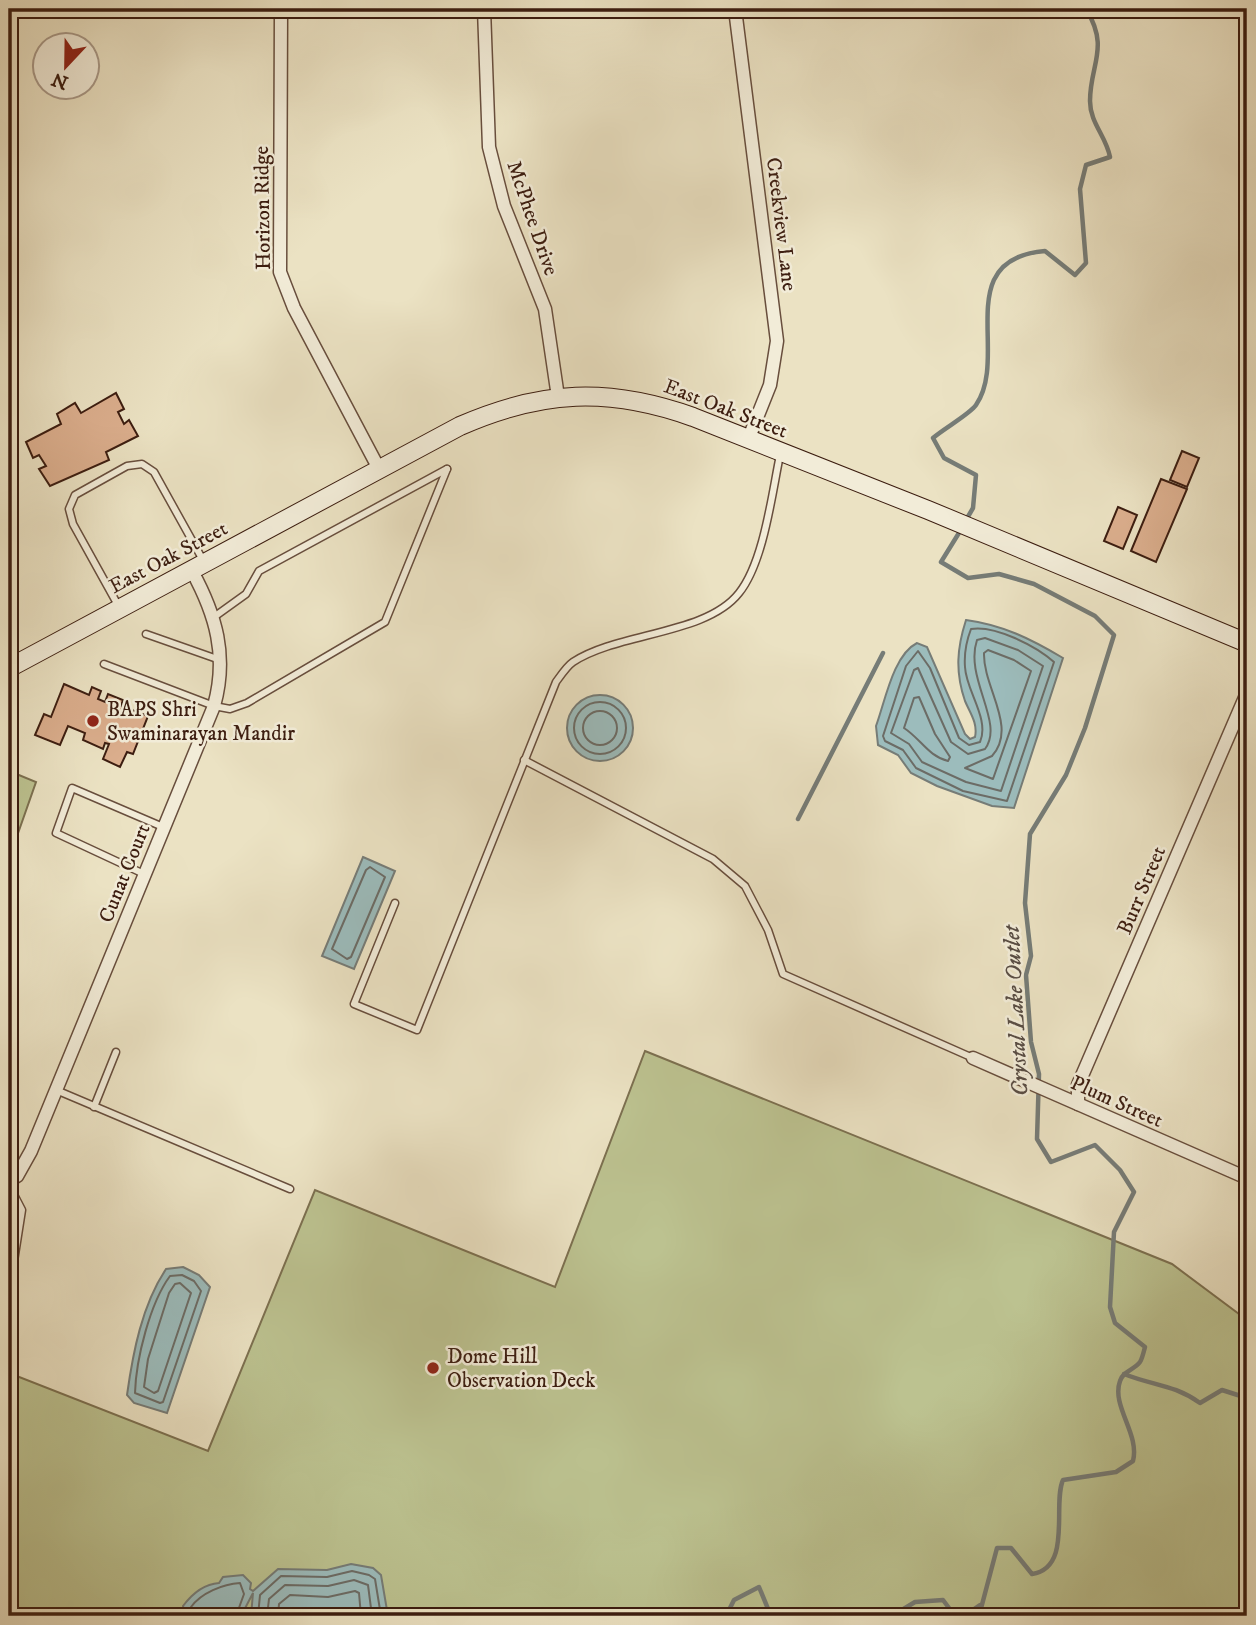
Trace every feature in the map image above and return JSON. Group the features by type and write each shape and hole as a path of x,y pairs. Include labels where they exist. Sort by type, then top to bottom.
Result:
{"street":[{"name":"Horizon Ridge","path":"281,9 280,272 294,308 378,467"},
{"name":"McPhee Drive","path":"484,9 489,147 504,206 545,309 558,397"},
{"name":"Creekview Lane","path":"734,9 778,341 770,385 748,440"},
{"name":"East Oak Street","path":"9,668 378,467 476,419 524,403 558,397 601,396 660,405 928,510 1247,643"},
{"name":"Cunat Court","path":"9,1183 17,1176 31,1151 214,706 221,661 214,617 198,567"},
{"name":"Burr Street","path":"1078,1104 1078,1085 1247,693"},
{"name":"Plum Street","path":"973,1058 1247,1178"}],"lane":[{"path":"395,903 354,1004 417,1030 556,682 571,663 612,643 658,633 718,611 740,592 761,548 781,453"},
{"path":"120,608 73,524 69,509 75,495 127,466 142,464 154,472 198,567"},
{"path":"104,664 214,706 230,709 247,703 385,622 447,469 259,571 246,594 214,617"},
{"path":"146,634 221,661"},
{"path":"524,760 713,859 746,886 768,930 783,974 973,1058"},
{"path":"144,874 56,833 72,788 163,827"},
{"path":"94,1107 116,1052"},
{"path":"55,1090 290,1189"},
{"path":"9,1183 22,1210 9,1293"}],"green space":[{"path":"14,773 36,782 16,839 9,836 9,788"},
{"path":"645,1051 1172,1264 1247,1320 1247,1616 9,1616 9,1373 208,1451 315,1190 555,1287"}],"water":[{"path":"966,620 992,625 1016,634 1063,658 1014,808 992,806 937,786 911,773 898,755 878,745 876,726 891,680 902,658 917,643 927,647 965,734 970,739 975,737 974,723 965,701 959,670 959,650"},
{"path":"600,695 613,698 623,705 630,715 633,728 630,741 623,751 613,758 600,761 587,758 577,751 570,741 567,728 570,715 577,705 587,698"},
{"path":"363,857 395,871 354,969 322,956"},
{"path":"183,1267 199,1275 210,1287 167,1413 134,1403 127,1395 136,1346 151,1298 166,1269"},
{"path":"351,1564 373,1568 381,1575 388,1616 251,1616 253,1593 241,1616 185,1616 183,1606 190,1597 203,1588 219,1583 223,1577 243,1575 251,1583 250,1589 253,1591 278,1569 327,1570"}],"building":[{"path":"116,393 124,409 118,412 124,424 129,420 138,436 106,452 109,460 50,486 39,469 46,466 39,455 33,458 26,442 61,424 57,414 75,403 81,413"},
{"path":"1182,451 1199,458 1187,487 1170,480"},
{"path":"1161,479 1187,489 1156,562 1131,551"},
{"path":"1118,507 1137,515 1123,549 1104,541"},
{"name":"BAPS Shri Swaminarayan Mandir","path":"64,684 89,695 92,687 101,691 98,699 105,702 108,694 123,700 121,706 148,716 133,754 127,752 120,767 103,759 109,744 105,743 103,749 83,740 85,733 68,726 60,745 35,735 44,714 51,717"}],"waterway":[{"name":"Crystal Lake Outlet","path":"966,520 973,508 976,475 944,458 933,438 973,409 985,385 990,290 999,272 1016,258 1045,251 1075,275 1086,263 1080,189 1086,165 1110,157 1091,109 1091,88 1098,45 1097,35 1086,9"},
{"name":"Crystal Lake Outlet","path":"962,528 941,562 968,578 999,574 1034,584 1095,616 1114,635 1085,728 1066,775 1030,834 1025,903 1031,956 1026,975 1031,1042 1039,1074 1037,1139 1051,1162 1095,1145 1120,1170 1134,1192 1114,1232 1110,1307 1115,1323 1145,1347 1140,1362 1121,1378 1118,1391 1133,1441 1133,1461 1116,1472 1063,1480 1060,1491 1059,1534 1053,1560 1045,1569 1032,1574 1011,1548 997,1548 979,1616"},
{"path":"798,819 883,653"},
{"path":"1124,1374 1172,1389 1200,1403 1222,1390 1247,1398"},
{"path":"715,1616 727,1614 734,1600 759,1587 771,1616"},
{"path":"892,1616 915,1602 943,1600 955,1616"},
{"path":"964,1616 980,1605"}],"place":[{"name":"BAPS Shri Swaminarayan Mandir","path":"93,721"},
{"name":"Dome Hill Observation Deck","path":"433,1368"}]}
